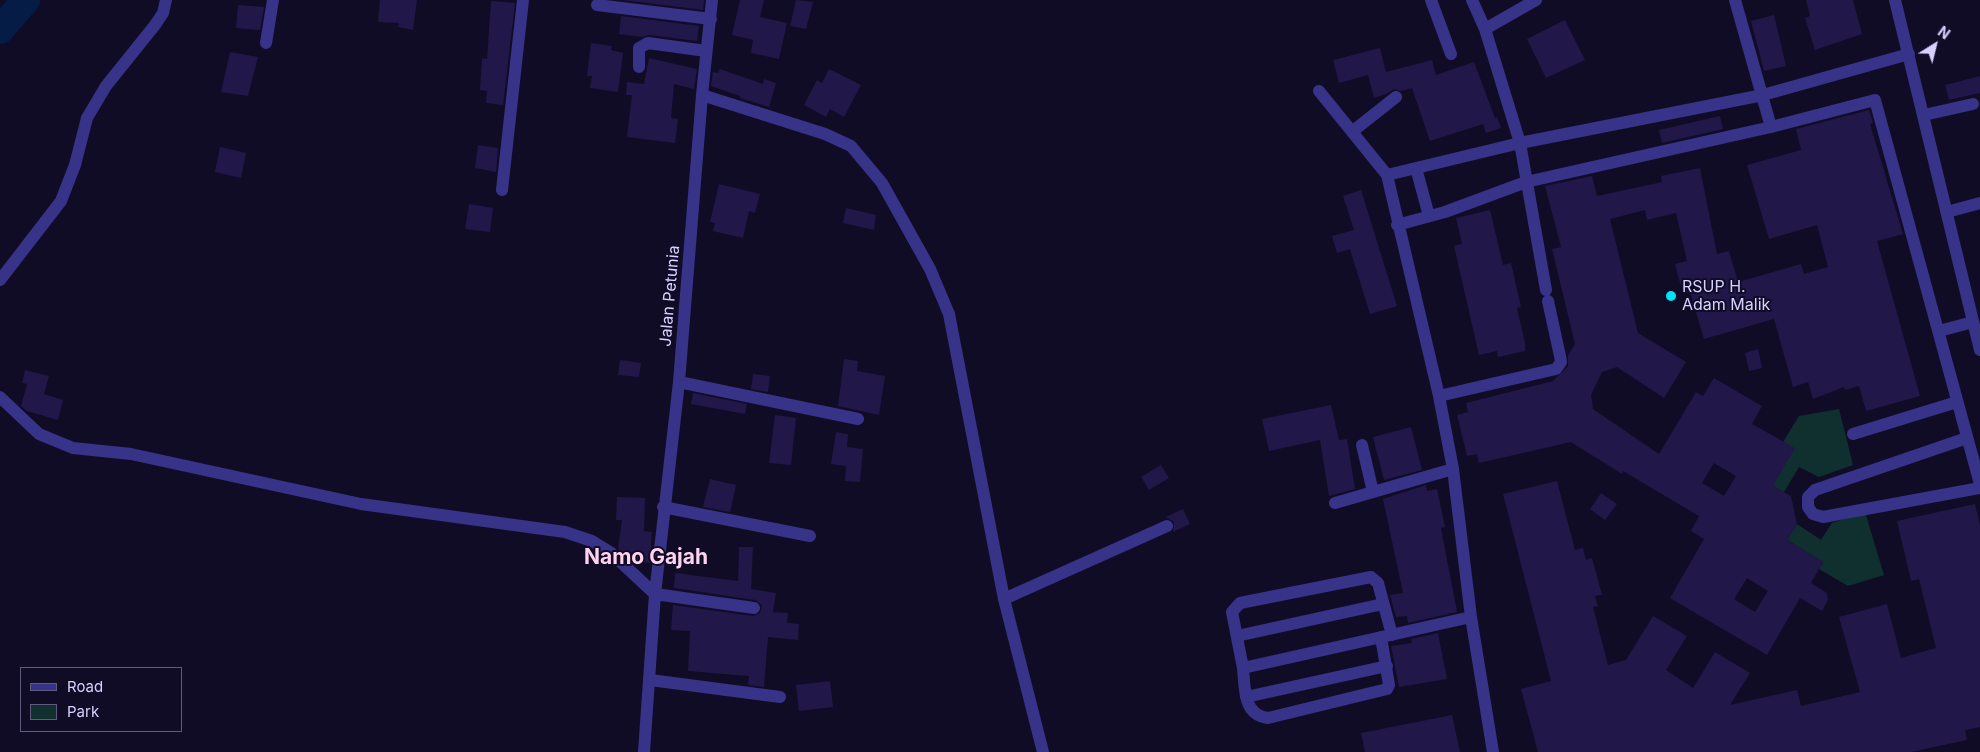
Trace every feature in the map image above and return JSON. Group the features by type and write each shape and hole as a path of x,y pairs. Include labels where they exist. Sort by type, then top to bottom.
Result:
{"street":[{"path":"0,280 61,201 74,165 87,118 106,86 155,25 163,13 166,0"},
{"path":"266,43 273,0"},
{"path":"502,190 523,0"},
{"name":"Jalan Petunia","path":"644,752 655,594 679,382 702,94 712,0"},
{"path":"1431,0 1451,54"},
{"path":"1439,396 1556,369 1561,362 1520,143 1484,28 1472,0"},
{"path":"1484,28 1536,0"},
{"path":"1735,0 1771,127"},
{"path":"1895,0 1980,350"},
{"path":"597,5 711,19"},
{"path":"639,67 639,48 648,43 706,51"},
{"path":"1387,176 1520,143 1762,94 1909,54"},
{"path":"1320,91 1387,176 1397,225 1439,396 1453,470 1471,618 1493,752"},
{"path":"702,94 826,134 851,146 882,184 930,269 949,314 1004,599 1043,752"},
{"path":"1353,131 1396,97"},
{"path":"1397,225 1445,212 1526,182 1771,127 1875,100 1967,438 1976,458 1980,484"},
{"path":"1924,115 1972,104"},
{"path":"1416,168 1429,216"},
{"path":"1947,212 1980,203"},
{"path":"1939,331 1976,328"},
{"path":"679,382 858,420"},
{"path":"0,397 39,434 72,448 131,454 361,504 565,532 592,540 610,552 655,594 754,608"},
{"path":"1854,434 1957,402"},
{"path":"1967,438 1815,490 1808,497 1808,507 1813,514 1823,516 1980,488"},
{"path":"1362,445 1373,492"},
{"path":"1335,503 1453,470"},
{"path":"664,507 810,536"},
{"path":"1004,599 1167,526"},
{"path":"1371,577 1378,582 1383,604 1390,685 1387,689 1268,718 1258,717 1250,711 1246,697 1237,636 1232,612 1240,603 1371,577"},
{"path":"1237,636 1383,604"},
{"path":"1243,668 1471,618"},
{"path":"1246,697 1387,666"},
{"path":"650,680 780,696"}],"green space":[{"path":"1839,409 1853,465 1819,477 1799,467 1784,492 1773,486 1783,442 1799,416"},
{"path":"1865,512 1884,575 1848,586 1819,569 1823,562 1787,540 1797,524 1821,540 1832,523"}],"building":[{"path":"380,0 417,0 413,30 398,27 399,23 378,22"},
{"path":"623,0 704,0 703,10"},
{"path":"740,0 764,0 760,17 787,23 779,59 751,53 753,40 732,35"},
{"path":"796,0 813,2 806,29 790,26"},
{"path":"1806,0 1853,0 1862,34 1815,50 1805,18 1810,16"},
{"path":"491,1 515,3 503,105 486,103 487,91 480,90 482,58 487,59"},
{"path":"238,5 264,7 260,30 236,28"},
{"path":"1774,15 1786,66 1764,71 1751,21"},
{"path":"621,16 699,26 697,41 649,35 642,37 619,34"},
{"path":"1565,20 1585,60 1546,78 1527,39"},
{"path":"591,43 612,46 611,50 623,53 618,92 590,88 592,76 587,76"},
{"path":"1380,48 1386,72 1432,60 1436,75 1474,62 1495,118 1497,117 1501,128 1486,133 1483,124 1430,141 1412,88 1401,91 1394,89 1374,98 1368,75 1339,83 1333,60"},
{"path":"230,52 258,57 248,96 221,92"},
{"path":"649,58 697,69 694,89 674,84 671,118 678,119 675,143 627,137 632,95 626,95 627,82 644,84"},
{"path":"720,69 763,84 764,79 776,83 769,107 711,86 713,72 718,73"},
{"path":"829,69 861,85 844,117 830,109 826,117 804,105 817,80 822,83"},
{"path":"1980,76 1980,93 1949,100 1945,85"},
{"path":"1869,110 1873,123 1870,124 1903,234 1877,241 1920,396 1866,411 1859,386 1845,390 1844,387 1813,399 1808,382 1793,387 1774,319 1704,339 1690,292 1683,294 1675,264 1687,261 1676,213 1647,220 1645,210 1610,219 1638,333 1686,362 1664,398 1617,367 1602,372 1591,395 1593,409 1659,454 1696,392 1703,396 1714,378 1762,406 1752,424 1795,448 1773,486 1791,496 1797,524 1787,540 1823,562 1811,583 1827,593 1828,600 1822,611 1800,598 1767,655 1670,598 1704,539 1691,531 1699,516 1623,471 1622,474 1571,442 1479,463 1477,454 1467,456 1457,415 1468,412 1466,403 1553,381 1568,366 1568,355 1575,344 1552,249 1561,247 1545,186 1592,176 1597,196 1662,182 1661,176 1700,168 1717,254 1729,251 1738,282 1801,264 1804,274 1828,267 1817,225 1769,239 1747,165 1801,150 1796,129","holes":["1714,463 1736,476 1724,496 1702,483","1747,578 1768,591 1755,612 1734,599"]},
{"path":"1720,116 1723,129 1662,143 1659,130"},
{"path":"478,145 498,148 496,172 475,168"},
{"path":"220,147 246,153 241,178 215,172"},
{"path":"719,184 760,194 755,213 749,211 743,238 713,231 715,223 710,222"},
{"path":"1361,190 1397,306 1370,314 1350,249 1337,253 1332,236 1354,230 1343,196"},
{"path":"469,204 493,208 490,232 465,229"},
{"path":"846,208 876,215 874,230 843,223"},
{"path":"1490,210 1503,265 1511,263 1521,307 1517,308 1525,343 1525,351 1498,357 1497,351 1479,355 1454,246 1462,244 1456,218"},
{"path":"1758,349 1762,368 1749,371 1745,353"},
{"path":"844,359 858,361 857,371 885,376 879,415 838,406"},
{"path":"620,360 641,363 639,377 618,375"},
{"path":"25,370 49,376 44,394 63,400 58,420 27,411 21,406 27,384 22,383"},
{"path":"753,374 770,376 768,392 751,389"},
{"path":"693,393 747,404 745,414 691,404"},
{"path":"1331,405 1339,440 1347,439 1355,489 1329,496 1320,440 1269,451 1262,419"},
{"path":"775,415 796,418 791,465 769,463"},
{"path":"1411,427 1422,470 1384,480 1373,437"},
{"path":"836,432 848,434 847,447 863,449 860,482 845,481 846,466 831,464"},
{"path":"1161,465 1169,478 1149,490 1141,477"},
{"path":"710,479 736,485 730,512 703,507"},
{"path":"1557,481 1575,550 1583,548 1586,560 1592,558 1602,595 1595,596 1598,606 1593,607 1608,665 1626,660 1653,616 1687,636 1666,670 1693,688 1715,652 1750,673 1730,705 1797,690 1801,706 1860,692 1839,617 1887,604 1901,658 1936,648 1919,579 1911,581 1897,521 1975,504 1980,525 1980,727 1965,730 1967,740 1911,752 1538,752 1521,689 1551,681 1503,494"},
{"path":"1426,485 1427,491 1437,489 1445,527 1441,528 1457,612 1408,623 1407,616 1396,617 1390,595 1403,593 1383,499"},
{"path":"1601,493 1617,504 1605,520 1590,509"},
{"path":"617,497 645,498 644,531 652,532 650,563 632,561 618,549 622,520 616,520"},
{"path":"1183,509 1190,524 1173,532 1174,522 1166,517"},
{"path":"739,547 753,547 751,589 776,593 773,612 788,613 787,623 799,624 798,640 768,637 764,687 748,685 749,676 688,671 690,631 671,630 673,605 753,616 760,613 762,605 755,600 674,588 675,573 738,581"},
{"path":"1438,633 1447,679 1399,687 1391,646 1412,643 1411,639"},
{"path":"830,681 833,707 799,711 796,685"},
{"path":"1452,715 1460,752 1365,752 1361,733"}],"waterway":[{"path":"0,30 26,0"}],"place":[{"name":"RSUP H. Adam Malik","path":"1671,296"}],"district":[{"name":"Namo Gajah","path":"646,558"}]}
